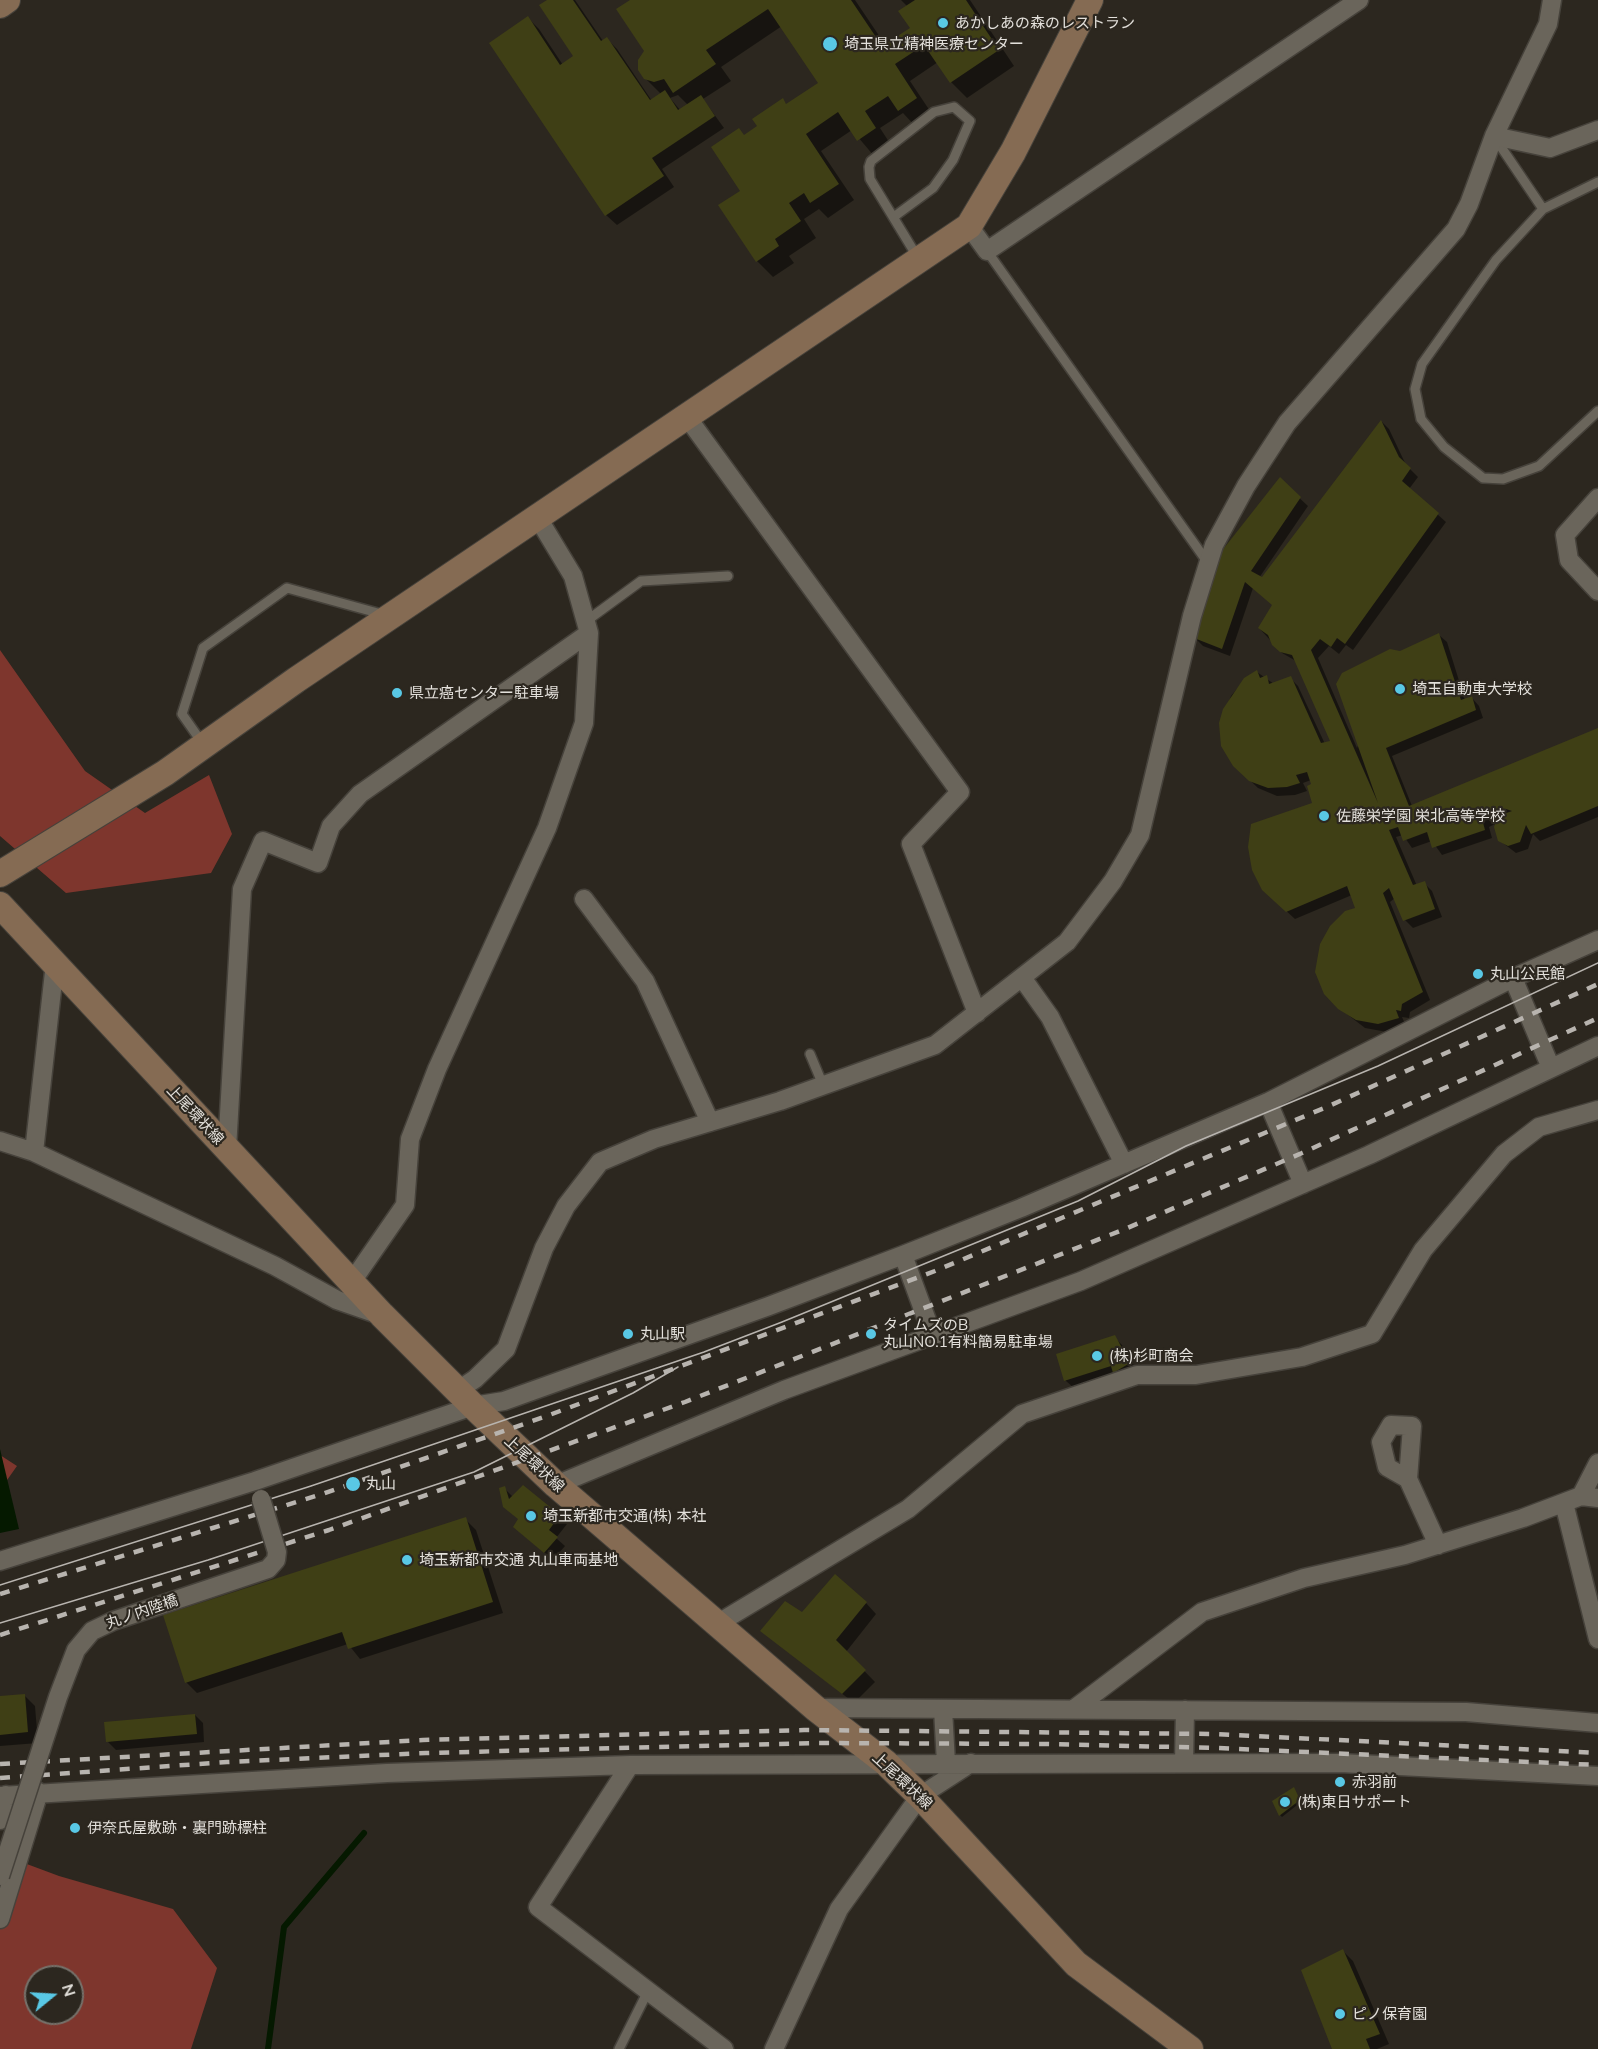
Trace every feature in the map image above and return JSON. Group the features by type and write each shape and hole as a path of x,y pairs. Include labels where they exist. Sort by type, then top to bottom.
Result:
{"main road":[{"path":"0,5 7,0"},
{"path":"0,874 92,819 204,746 390,617 969,226 1013,152 1090,0"},
{"name":"上尾環状線","path":"0,905 382,1316 465,1399 555,1485 815,1708 886,1763 920,1796 1076,1964 1190,2049"}],"street":[{"path":"969,226 987,251 1359,0"},
{"path":"465,1399 475,1379 506,1349 544,1248 566,1206 600,1162 654,1139 823,1085 935,1045 1023,979 1067,942 1113,881 1140,835 1191,616 1214,545 1246,486 1287,423 1456,229 1469,204 1494,136 1548,24 1552,0"},
{"path":"1494,136 1550,148 1598,130"},
{"path":"687,417 960,792 911,844 978,1013"},
{"path":"1598,498 1565,535 1569,560 1598,591"},
{"path":"351,1283 405,1205 410,1139 437,1069 547,828 584,723 587,628 573,576 538,518"},
{"path":"227,1149 242,889 263,841 318,863 331,826 360,794 587,628"},
{"path":"584,899 645,981 710,1122"},
{"path":"0,1561 255,1480 465,1399 504,1401 769,1306 903,1255 1268,1102 1513,978 1598,940"},
{"path":"34,1152 55,963"},
{"path":"1513,978 1551,1068"},
{"path":"1023,979 1050,1017 1124,1164"},
{"path":"555,1485 784,1390 932,1334 1042,1296 1303,1184 1598,1046"},
{"path":"1268,1102 1303,1184"},
{"path":"717,1624 908,1509 1022,1414 1137,1375 1196,1376 1302,1357 1372,1334 1423,1250 1504,1154 1539,1127 1598,1110"},
{"path":"0,1141 34,1152 274,1266 337,1300 382,1316"},
{"path":"903,1255 932,1334"},
{"path":"1598,1463 1581,1499 1598,1639"},
{"path":"1408,1479 1438,1545"},
{"name":"丸ノ内陸橋","path":"0,1876 58,1696 76,1650 92,1631 113,1621 268,1569 276,1560 277,1552 255,1480"},
{"path":"1074,1709 1202,1612 1304,1578 1405,1555 1581,1499"},
{"path":"815,1708 1466,1712 1598,1723"},
{"path":"944,1708 946,1763"},
{"path":"1184,1763 1185,1710"},
{"path":"774,2049 839,1909 920,1796 971,1763"},
{"path":"0,1820 3,1796 39,1792 387,1773 630,1765 1340,1763 1598,1776"},
{"path":"630,1765 538,1907 724,2049"},
{"path":"0,1919 39,1792"}],"lane":[{"path":"895,216 933,188 953,160 970,121 954,107 944,107 934,112 871,161 870,179 895,216 919,260"},
{"path":"1494,136 1543,209"},
{"path":"1598,182 1543,209 1496,260 1422,364 1414,389 1421,419 1444,447 1483,478 1503,479 1539,466 1598,411"},
{"path":"987,251 1208,563"},
{"path":"587,628 641,582 728,576"},
{"path":"204,746 182,714 203,648 287,588 390,617"},
{"path":"810,1054 823,1085"},
{"path":"620,2049 648,1991"}],"shaded area":[{"path":"0,650 85,771 145,813 209,775 232,834 211,873 66,893 0,836"},
{"path":"0,1449 19,1529 0,1533"},
{"path":"0,1455 17,1466 0,1490"},
{"path":"0,1854 59,1876 173,1909 217,1968 191,2049 0,2049"}],"building":[{"path":"547,0 573,0 601,41 607,37 650,100 665,90 678,110 701,95 715,116 652,158 664,176 605,216 489,43 528,16 560,65 573,56 539,5"},
{"path":"630,0 851,0 882,46 910,28 898,11 915,0 966,0 999,50 950,83 924,45 895,64 917,98 898,111 888,96 865,111 876,128 857,141 838,112 806,134 839,184 810,203 804,193 789,203 801,221 775,239 779,246 756,262 718,205 740,191 711,147 739,128 744,135 757,126 752,119 783,98 786,104 818,83 768,9 706,50 716,64 673,93 664,79 654,82 644,79 638,70 638,60 644,51 616,9"},
{"path":"1381,420 1399,457 1411,468 1402,481 1439,513 1345,644 1337,638 1331,647 1320,639 1311,650 1378,803 1336,684 1342,673 1390,649 1400,651 1439,633 1461,700 1472,696 1476,710 1386,748 1409,806 1598,728 1598,806 1531,834 1526,825 1520,842 1508,846 1498,841 1494,827 1498,816 1512,811 1506,809 1482,819 1485,830 1432,848 1427,832 1403,841 1398,827 1389,830 1413,885 1425,881 1435,909 1403,921 1389,888 1383,893 1423,992 1402,1004 1401,1011 1396,1010 1399,1018 1378,1024 1356,1020 1338,1009 1324,994 1315,972 1320,944 1330,926 1345,911 1355,908 1347,886 1286,912 1262,890 1252,870 1248,847 1251,824 1312,803 1307,786 1311,784 1307,772 1296,775 1300,783 1287,787 1268,788 1249,781 1233,766 1221,746 1219,723 1223,709 1244,678 1257,670 1260,678 1267,675 1269,684 1291,676 1321,743 1330,741 1292,655 1280,652 1272,645 1268,635 1258,628 1272,605 1245,582 1222,649 1194,638 1217,557 1280,477 1301,497 1251,571 1262,577"},
{"path":"1115,1335 1130,1363 1113,1373 1111,1366 1064,1381 1056,1354"},
{"path":"523,1485 560,1515 549,1530 558,1537 544,1553 513,1527 518,1519 503,1507 499,1488 505,1486 509,1499"},
{"name":"埼玉新都市交通 丸山車両基地","path":"466,1517 493,1602 348,1649 342,1632 185,1683 163,1615"},
{"path":"835,1574 867,1602 836,1640 866,1670 842,1694 760,1631 785,1601 802,1612"},
{"path":"25,1694 28,1732 0,1735 0,1696"},
{"path":"195,1714 197,1734 106,1742 104,1722"},
{"path":"1294,1787 1300,1800 1279,1816 1272,1801"},
{"path":"1343,1949 1380,2034 1366,2039 1370,2049 1332,2049 1301,1970"}],"waterway":[{"path":"268,2049 284,1927 364,1833"}],"tram line":[{"path":"0,1585 311,1486 704,1352 782,1322 1078,1201 1186,1146 1378,1066 1598,963"},
{"path":"0,1623 208,1560 474,1472 633,1393 678,1367"}],"railway":[{"path":"0,1594 322,1494 544,1417 935,1271 1329,1106 1598,984"},
{"path":"0,1635 329,1530 685,1402 1125,1229 1302,1153 1598,1018"},
{"path":"0,1764 423,1740 804,1730 1216,1734 1598,1753"},
{"path":"0,1778 227,1762 426,1753 815,1743 1047,1744 1217,1748 1598,1765"}],"place":[{"name":"あかしあの森のレストラン","path":"943,23"},
{"name":"埼玉県立精神医療センター","path":"830,44"},
{"name":"埼玉自動車大学校","path":"1400,689"},
{"name":"県立癌センター駐車場","path":"397,693"},
{"name":"佐藤栄学園 栄北高等学校","path":"1324,816"},
{"name":"丸山公民館","path":"1478,974"},
{"name":"丸山駅","path":"628,1334"},
{"name":"タイムズのB 丸山NO.1有料簡易駐車場","path":"871,1334"},
{"name":"(株)杉町商会","path":"1097,1356"},
{"name":"丸山","path":"353,1484"},
{"name":"埼玉新都市交通(株) 本社","path":"531,1516"},
{"name":"埼玉新都市交通 丸山車両基地","path":"407,1560"},
{"name":"赤羽前","path":"1340,1782"},
{"name":"(株)東日サポート","path":"1285,1802"},
{"name":"伊奈氏屋敷跡・裏門跡標柱","path":"75,1828"},
{"name":"ピノ保育園","path":"1340,2014"}]}
